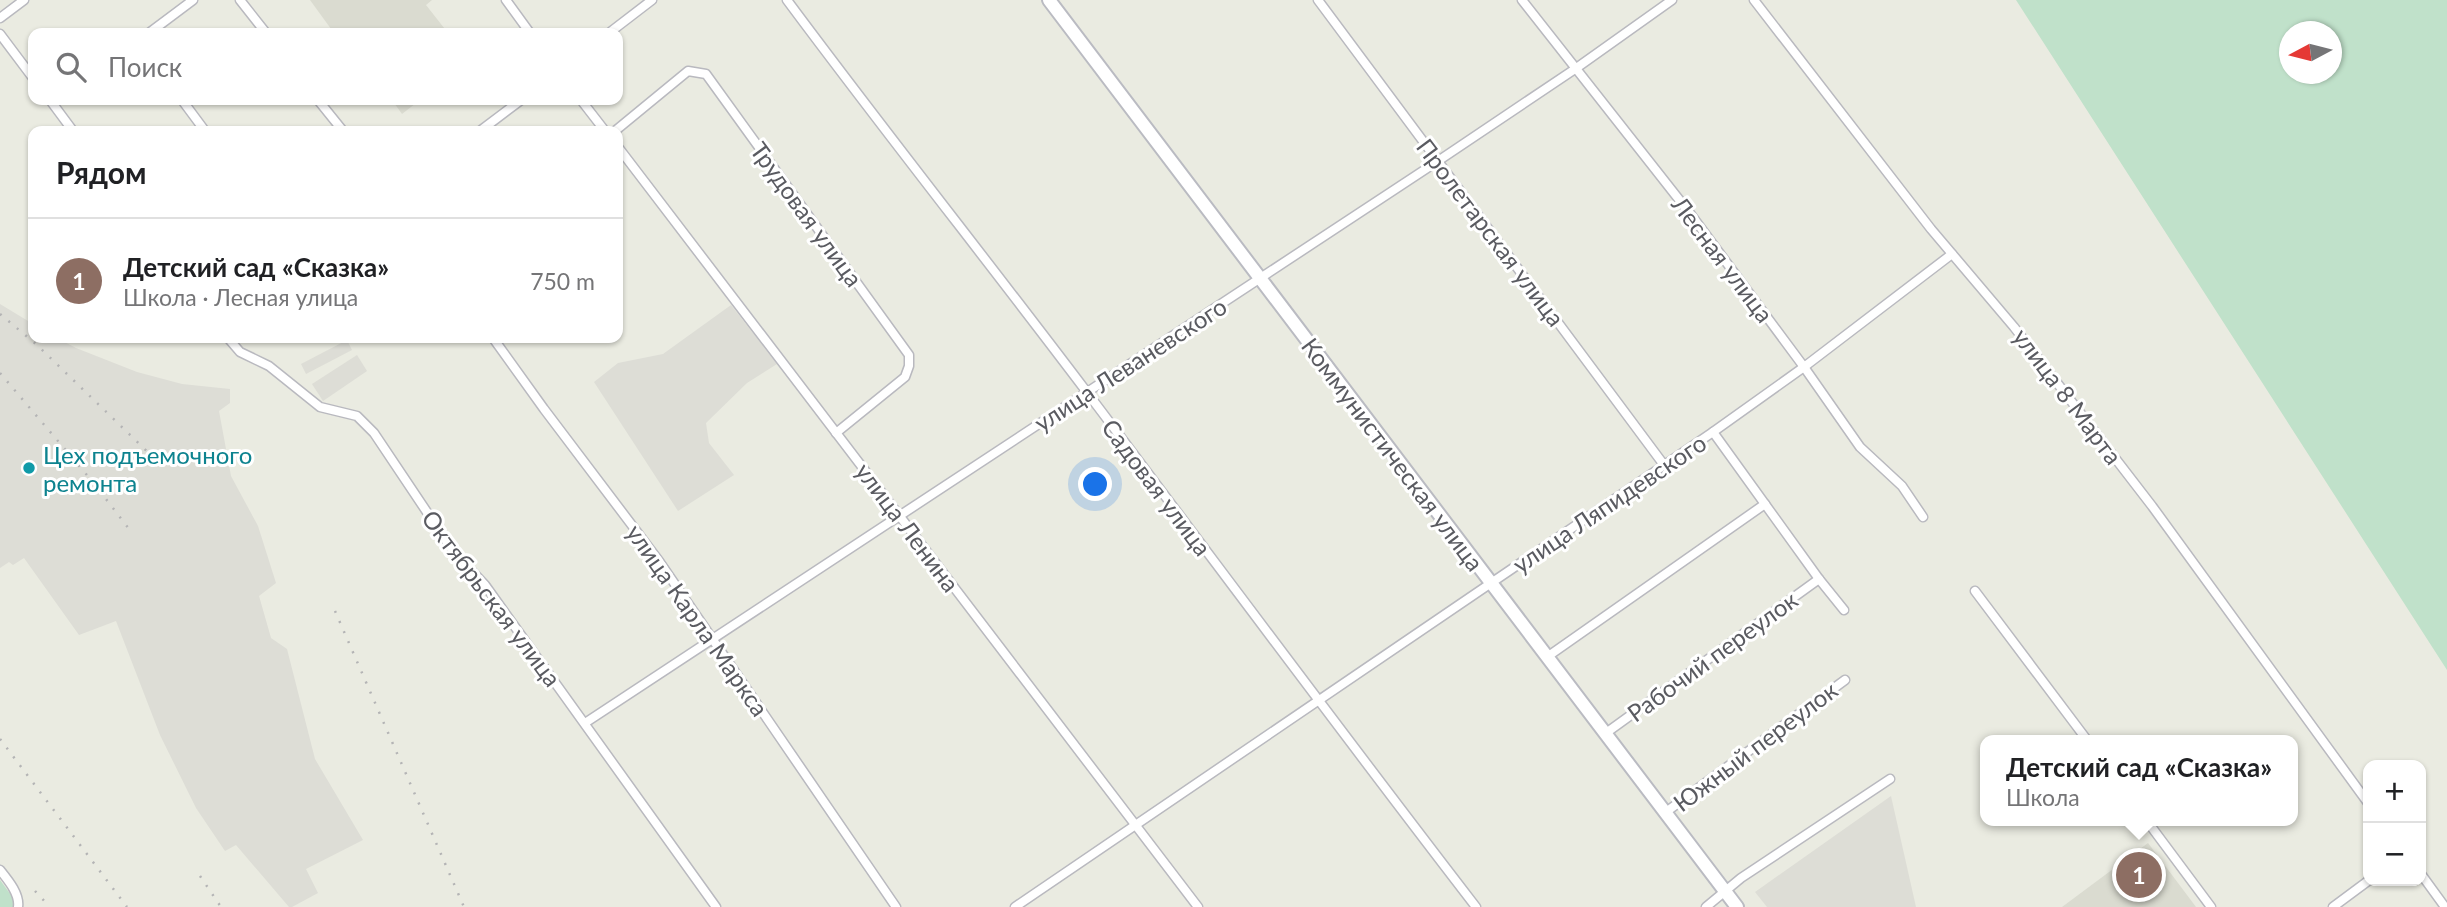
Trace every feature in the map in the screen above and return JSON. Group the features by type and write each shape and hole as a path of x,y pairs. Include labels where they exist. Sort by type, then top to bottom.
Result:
{"street":[{"path":"0,18 24,0"},
{"path":"156,28 193,0"},
{"path":"240,0 262,28"},
{"path":"506,0 526,28"},
{"path":"616,28 652,0"},
{"name":"Садовая улица","path":"787,0 1476,907"},
{"name":"Коммунистическая улица","path":"1049,0 1738,907"},
{"name":"Пролетарская улица","path":"1318,0 1664,465"},
{"name":"Лесная улица","path":"1522,0 1692,216 1860,447 1902,486 1923,517"},
{"name":"улица Леваневского","path":"586,723 1438,161 1672,0"},
{"name":"улица 8 Марта","path":"1754,0 1952,254 1999,307 2144,496 2363,796"},
{"path":"0,34 28,71"},
{"name":"Трудовая улица","path":"621,126 688,71 706,74 909,355 905,377 836,433"},
{"path":"54,105 69,126"},
{"path":"186,105 201,126"},
{"path":"322,105 339,126"},
{"path":"487,126 514,105"},
{"path":"585,105 601,126"},
{"name":"улица Ленина","path":"623,155 1198,907"},
{"name":"улица Ляпидевского","path":"1015,907 1713,432 1804,368 1952,254"},
{"name":"Октябрьская улица","path":"232,343 240,352 269,366 320,407 357,416 374,433 453,551 485,585 716,907"},
{"name":"улица Карла Маркса","path":"497,343 659,561 896,907"},
{"path":"1713,432 1844,610"},
{"path":"1547,657 1765,504"},
{"name":"Рабочий переулок","path":"1606,733 1819,579"},
{"path":"1975,591 2083,735"},
{"name":"Южный переулок","path":"1666,812 1844,680"},
{"path":"1706,907 1752,871 1890,779"},
{"path":"2151,826 2211,907"},
{"path":"0,870 11,884 19,905"},
{"path":"2426,881 2445,907"},
{"path":"2333,907 2363,885"}],"shaded area":[{"path":"310,0 432,0 426,5 444,28 330,28"},
{"path":"396,105 414,105 402,114"},
{"path":"0,304 28,321 28,343 66,343 137,372 182,384 230,389 230,403 219,411 231,476 258,526 276,583 259,596 271,638 287,649 315,759 363,840 306,869 318,893 289,907 236,845 225,851 196,808 160,735 116,621 79,635 24,558 13,565 9,562 0,568"},
{"path":"731,305 777,364 747,383 706,423 709,443 734,475 678,511 594,382 618,363 663,354"},
{"path":"341,343 348,343 352,350 306,374 301,364"},
{"path":"357,355 367,371 323,401 312,384"},
{"path":"1891,796 1916,907 1767,907 1755,892"},
{"path":"2148,843 2196,907 2062,907"}],"green space":[{"path":"2016,0 2447,0 2447,670"},
{"path":"0,880 14,899 14,907 0,907"}],"railway":[{"path":"0,314 28,337"},
{"path":"35,343 156,460"},
{"path":"0,373 92,481 133,534"},
{"path":"335,611 464,907"},
{"path":"0,739 127,907"},
{"path":"200,876 221,907"},
{"path":"35,891 50,907"}],"place":[{"name":"Цех подъемочного ремонта","path":"29,468"},
{"name":"Детский сад «Сказка»","path":"2139,875"}]}
